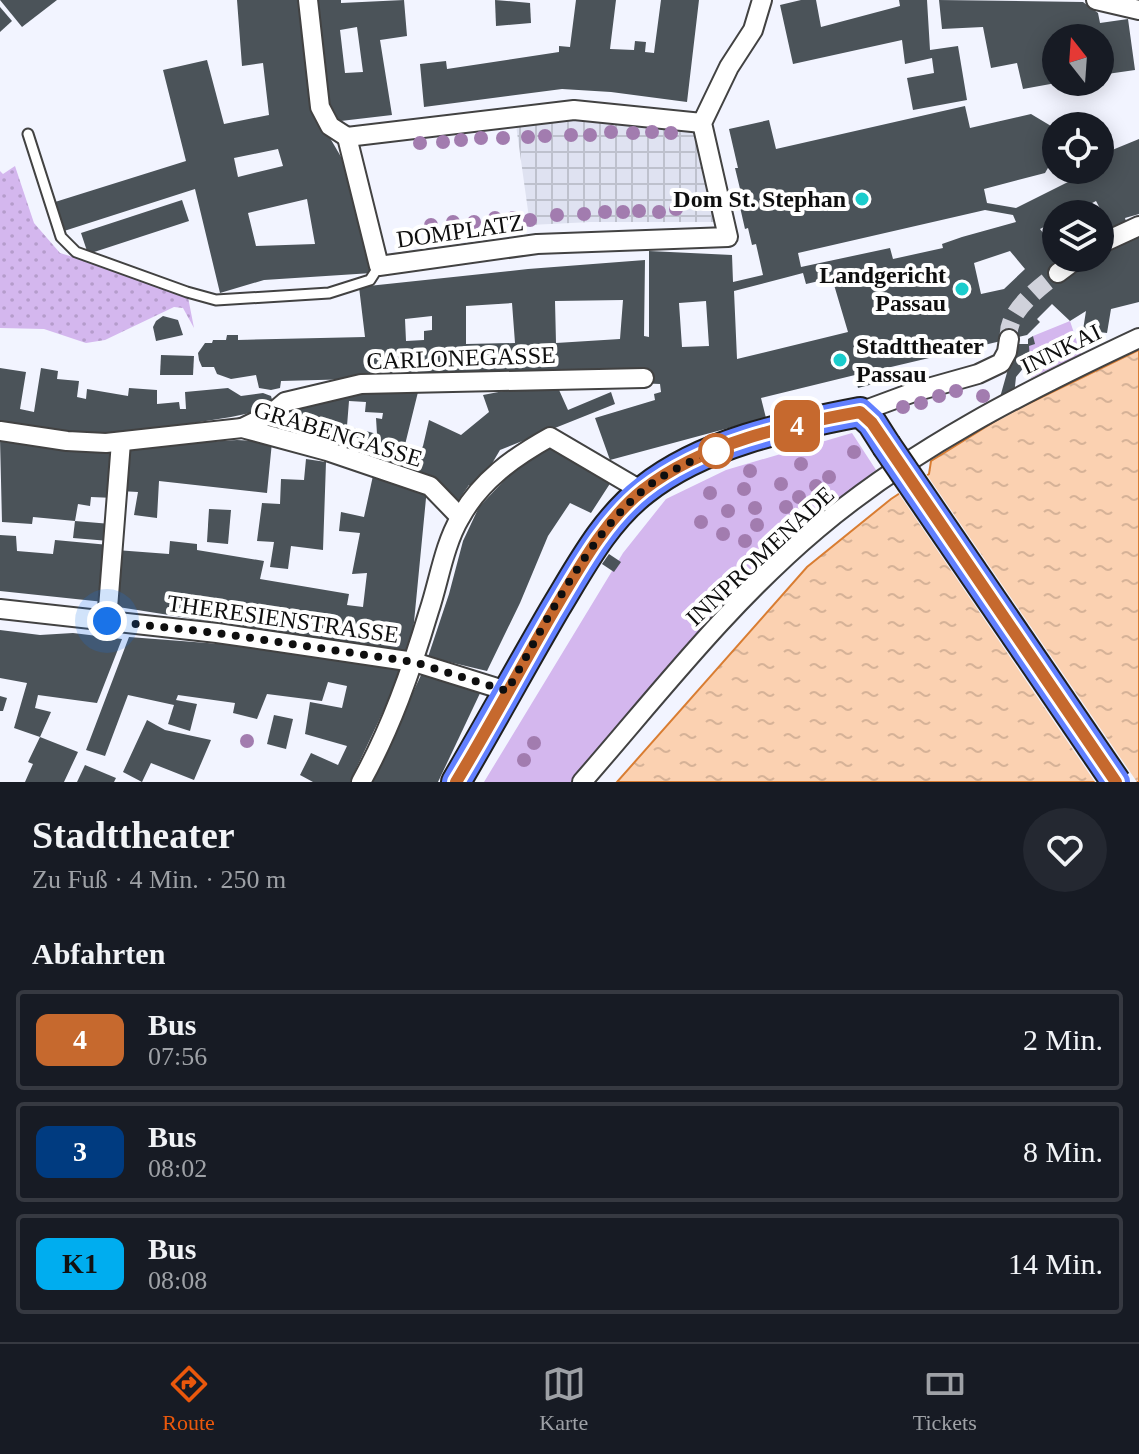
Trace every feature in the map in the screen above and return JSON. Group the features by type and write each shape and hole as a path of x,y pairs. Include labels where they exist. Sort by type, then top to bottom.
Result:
{"main road":[{"path":"456,782 594,546 642,491 676,469 734,444 794,426 860,412 872,423 1116,782"}],"street":[{"path":"308,0 320,107 330,126 347,137 574,110 702,123 729,67 753,30 762,0"},
{"path":"1096,0 1133,9"},
{"name":"DOMPLATZ","path":"347,137 379,266 537,244 728,237 702,123"},
{"path":"1114,238 1139,226"},
{"name":"INNKAI","path":"921,452 974,420 1139,338"},
{"path":"860,412 914,392 978,374 1001,363 1009,339"},
{"name":"CARLONEGASSE","path":"242,428 271,414 285,402 361,384 644,378"},
{"name":"GRABENGASSE","path":"0,431 67,441 121,442 242,428 327,451 430,486 460,517"},
{"path":"361,782 383,741 414,662 460,517 495,474 550,437 642,491"},
{"path":"107,621 121,442"},
{"name":"INNPROMENADE","path":"582,782 731,610 816,529 921,452"},
{"name":"THERESIENSTRASSE","path":"0,609 217,633 414,662 507,691"}],"lane":[{"path":"28,134 61,237 76,252 216,300 329,293 370,280 379,266"}],"shaded area":[{"path":"575,121 704,132 725,222 530,225 516,125"},
{"path":"15,166 34,223 60,253 187,292 194,328 183,308 174,307 105,340 86,343 44,329 0,328 0,171 3,174"},
{"path":"1070,321 1081,354 1031,378 1028,346 1034,344 1033,336"},
{"path":"852,433 876,470 785,542 692,641 575,782 484,782 623,553 666,499 726,470"}],"water":[{"path":"1139,350 1139,782 617,782 807,567 891,499 929,474 931,461 1005,415"}],"pier":[{"path":"925,472 1137,782 1095,782 897,491"}],"building":[{"path":"0,0 57,0 22,27"},
{"path":"237,0 302,0 316,114 358,186 372,273 264,280 220,293 195,189 64,231 55,202 186,161 163,70 207,60 224,124 269,115 263,63 242,66","holes":["278,149 283,166 238,177 234,158","307,199 315,244 256,246 248,213"]},
{"path":"312,0 341,0 341,3 404,0 407,36 380,40 392,115 332,122","holes":["357,27 363,72 345,73 340,30"]},
{"path":"495,0 530,3 531,23 496,26"},
{"path":"576,0 616,0 610,49 634,50 635,41 646,42 645,52 654,53 661,0 699,0 687,102 562,89 424,107 420,64 446,61 447,69 559,52 559,46 570,47"},
{"path":"816,0 821,27 900,6 899,0 927,0 930,50 958,46 967,100 913,110 907,78 934,73 932,58 905,64 902,40 793,64 780,5"},
{"path":"939,0 1083,2 1098,13 1100,23 1128,19 1135,70 1114,73 1114,24 1042,24 1042,86 1023,89 1017,63 991,68 983,27 942,29"},
{"path":"0,7 12,21 0,32"},
{"path":"965,106 970,128 1031,114 1042,121 1042,174 984,189 987,203 1016,208 1064,184 1114,184 1114,149 1139,139 1139,214 1125,218 1127,225 1114,230 1114,200 1042,200 1040,229 1042,272 1114,272 1114,247 1139,235 1139,302 1111,309 1107,333 1083,330 1086,311 1070,321 1052,304 1027,335 874,371 877,383 858,388 855,375 761,398 766,418 610,460 595,418 655,400 654,394 661,392 660,384 466,376 281,381 280,388 271,390 259,388 256,375 231,379 217,374 214,367 202,367 199,360 198,353 205,343 226,340 227,335 238,335 238,340 365,337 359,287 645,260 644,336 649,337 649,251 732,255 733,282 763,275 756,244 752,245 748,228 745,229 737,194 741,193 735,168 738,168 729,129 769,120 776,149","holes":["985,210 1013,215 1016,222 942,244 943,248 893,259 890,248 801,267 798,253","1010,251 1025,269 1004,289 981,294 974,263","803,273 806,284 832,278 848,332 737,359 734,291","623,300 620,339 556,343 555,301","706,301 709,346 682,347 679,303","512,303 515,343 466,344 466,306","432,316 432,330 424,331 424,340 406,341 405,319"]},
{"path":"182,200 189,221 88,254 81,233"},
{"path":"163,316 178,320 183,335 156,341 153,327"},
{"path":"1033,336 1035,344 1029,346 1030,360 1016,377 1014,395 999,401 1015,344 1028,344 1028,339"},
{"path":"161,355 194,356 193,375 160,375"},
{"path":"0,368 26,372 20,409 34,412 41,368 58,371 57,379 79,381 77,397 86,399 87,389 128,396 129,388 157,390 157,404 179,402 180,409 186,409 185,392 228,388 241,396 263,393 271,396 273,403 231,417 124,434 76,435 0,425"},
{"path":"555,381 568,410 611,392 615,404 500,450 477,489 469,485 456,504 410,470 423,446 429,420 461,435 489,412 483,395"},
{"path":"419,388 399,469 290,438 291,408 349,397 349,389","holes":["349,401 366,402 365,412 383,413 382,419 376,418 377,434 347,426"]},
{"path":"0,439 119,449 114,498 91,497 90,506 78,504 75,521 33,517 32,524 2,522"},
{"path":"237,440 272,442 267,493 159,481 157,518 134,515 138,492 120,491 124,447"},
{"path":"546,446 611,482 591,513 570,503 548,536 487,671 428,657 463,541 479,507 517,467"},
{"path":"306,459 326,462 323,550 291,546 288,569 270,567 274,542 257,541 262,503 280,504 281,479 304,480"},
{"path":"374,471 427,488 411,653 112,606 116,550 169,554 170,541 197,544 197,550 264,561 260,579 349,594 347,605 363,607 367,573 352,574 360,533 339,531 341,512 364,517"},
{"path":"209,509 231,510 228,544 207,542"},
{"path":"75,521 111,524 109,541 73,538"},
{"path":"0,535 16,536 17,551 53,554 55,540 109,545 104,602 0,591"},
{"path":"609,554 621,562 614,572 602,564"},
{"path":"0,630 122,639 97,703 38,695 35,708 51,712 40,737 14,728 27,683 0,678"},
{"path":"129,637 233,645 404,667 350,782 313,782 300,775 311,753 338,765 347,746 305,734 310,702 342,708 347,686 328,682 322,701 267,694 257,719 233,713 235,703 178,695 176,700 197,704 190,731 168,724 174,705 128,695 105,756 86,750"},
{"path":"422,673 482,689 438,782 371,782"},
{"path":"0,696 7,698 3,711 0,711"},
{"path":"274,715 293,719 286,749 267,744"},
{"path":"147,720 165,730 211,740 194,780 151,763 142,782 123,772"},
{"path":"40,737 78,752 64,782 25,782 33,764 28,762"},
{"path":"85,765 116,778 114,782 77,782"}],"tunnel":[{"path":"1009,339 1012,319 1018,310 1058,273"}],"bus line":[{"name":"4","path":"456,782 570,584 606,530 642,491 676,469 734,444 794,426 860,412 872,423 1116,782"}],"place":[{"name":"Dom St. Stephan","path":"862,199"},
{"name":"Landgericht Passau","path":"962,289"},
{"name":"Stadttheater Passau","path":"840,360"}],"route":[{"path":"107,621 217,633 414,662 507,691 594,546 629,503 676,469 716,451"}]}
